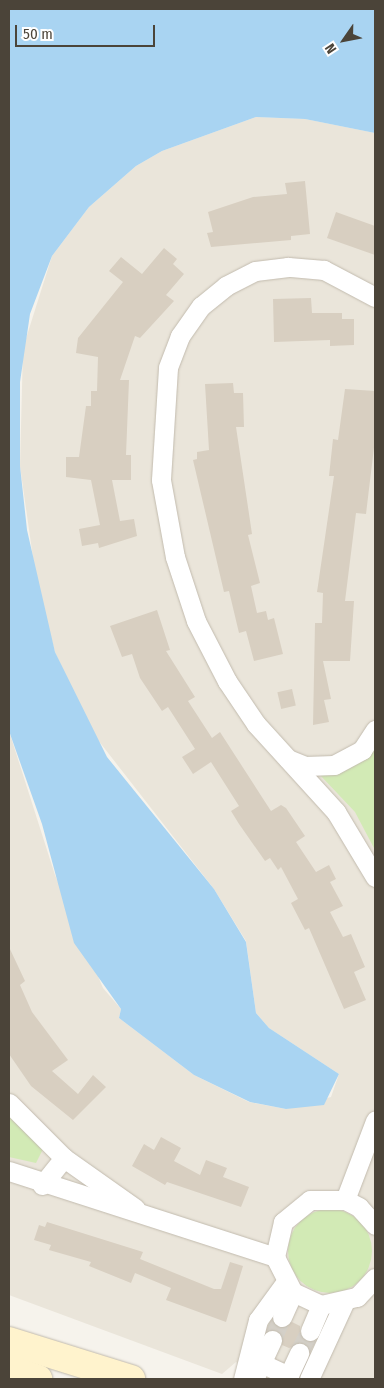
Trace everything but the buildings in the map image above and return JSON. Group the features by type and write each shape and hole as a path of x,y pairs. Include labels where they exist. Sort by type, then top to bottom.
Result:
{"street":[{"path":"375,297 324,270 288,267 255,271 226,286 201,306 180,336 168,368 161,480 175,557 196,621 227,681 285,757 336,812 375,877"},
{"path":"285,757 305,766 334,765 362,750 375,730"},
{"path":"9,1103 64,1158 146,1216"},
{"path":"345,1200 375,1121"},
{"path":"42,1185 64,1158"},
{"path":"9,1171 42,1185 275,1257"},
{"path":"373,1287 344,1303 321,1305 289,1287 275,1257 276,1239 295,1209 310,1200 345,1200 359,1207 375,1225"},
{"path":"282,1317 289,1287"},
{"path":"243,1379 258,1320 289,1287"},
{"path":"309,1379 344,1303"},
{"path":"310,1330 321,1305"},
{"path":"272,1340 257,1371 288,1378 299,1353"},
{"path":"9,1341 131,1379"},
{"path":"9,1369 38,1379"}],"shaded area":[{"path":"256,117 305,119 375,133 375,1379 275,1379 236,1362 222,1374 9,1295 9,731 55,875 103,988 121,1009 119,1018 194,1075 249,1102 286,1109 331,1097 339,1074 269,1028 256,1013 246,941 214,889 91,731 55,652 37,586 20,466 23,348 52,256 89,207 136,166 162,151"}],"green space":[{"path":"370,747 375,750 375,850 355,812 320,775"},
{"path":"9,1111 44,1147 36,1163 9,1157"},
{"path":"322,1209 338,1209 354,1216 365,1227 372,1243 369,1267 360,1281 354,1286 338,1293 322,1293 306,1286 295,1275 288,1259 288,1243 295,1227 306,1216"}],"water":[{"path":"9,9 375,9 375,133 305,119 256,117 162,151 136,166 89,207 52,256 30,314 20,382 20,466 27,530 55,652 107,757 214,889 246,942 256,1013 269,1028 339,1074 324,1105 286,1109 250,1102 194,1075 119,1018 121,1009 74,943 42,824 9,731"}],"tunnel":[{"path":"272,1340 282,1317"},
{"path":"299,1353 310,1331"}]}
